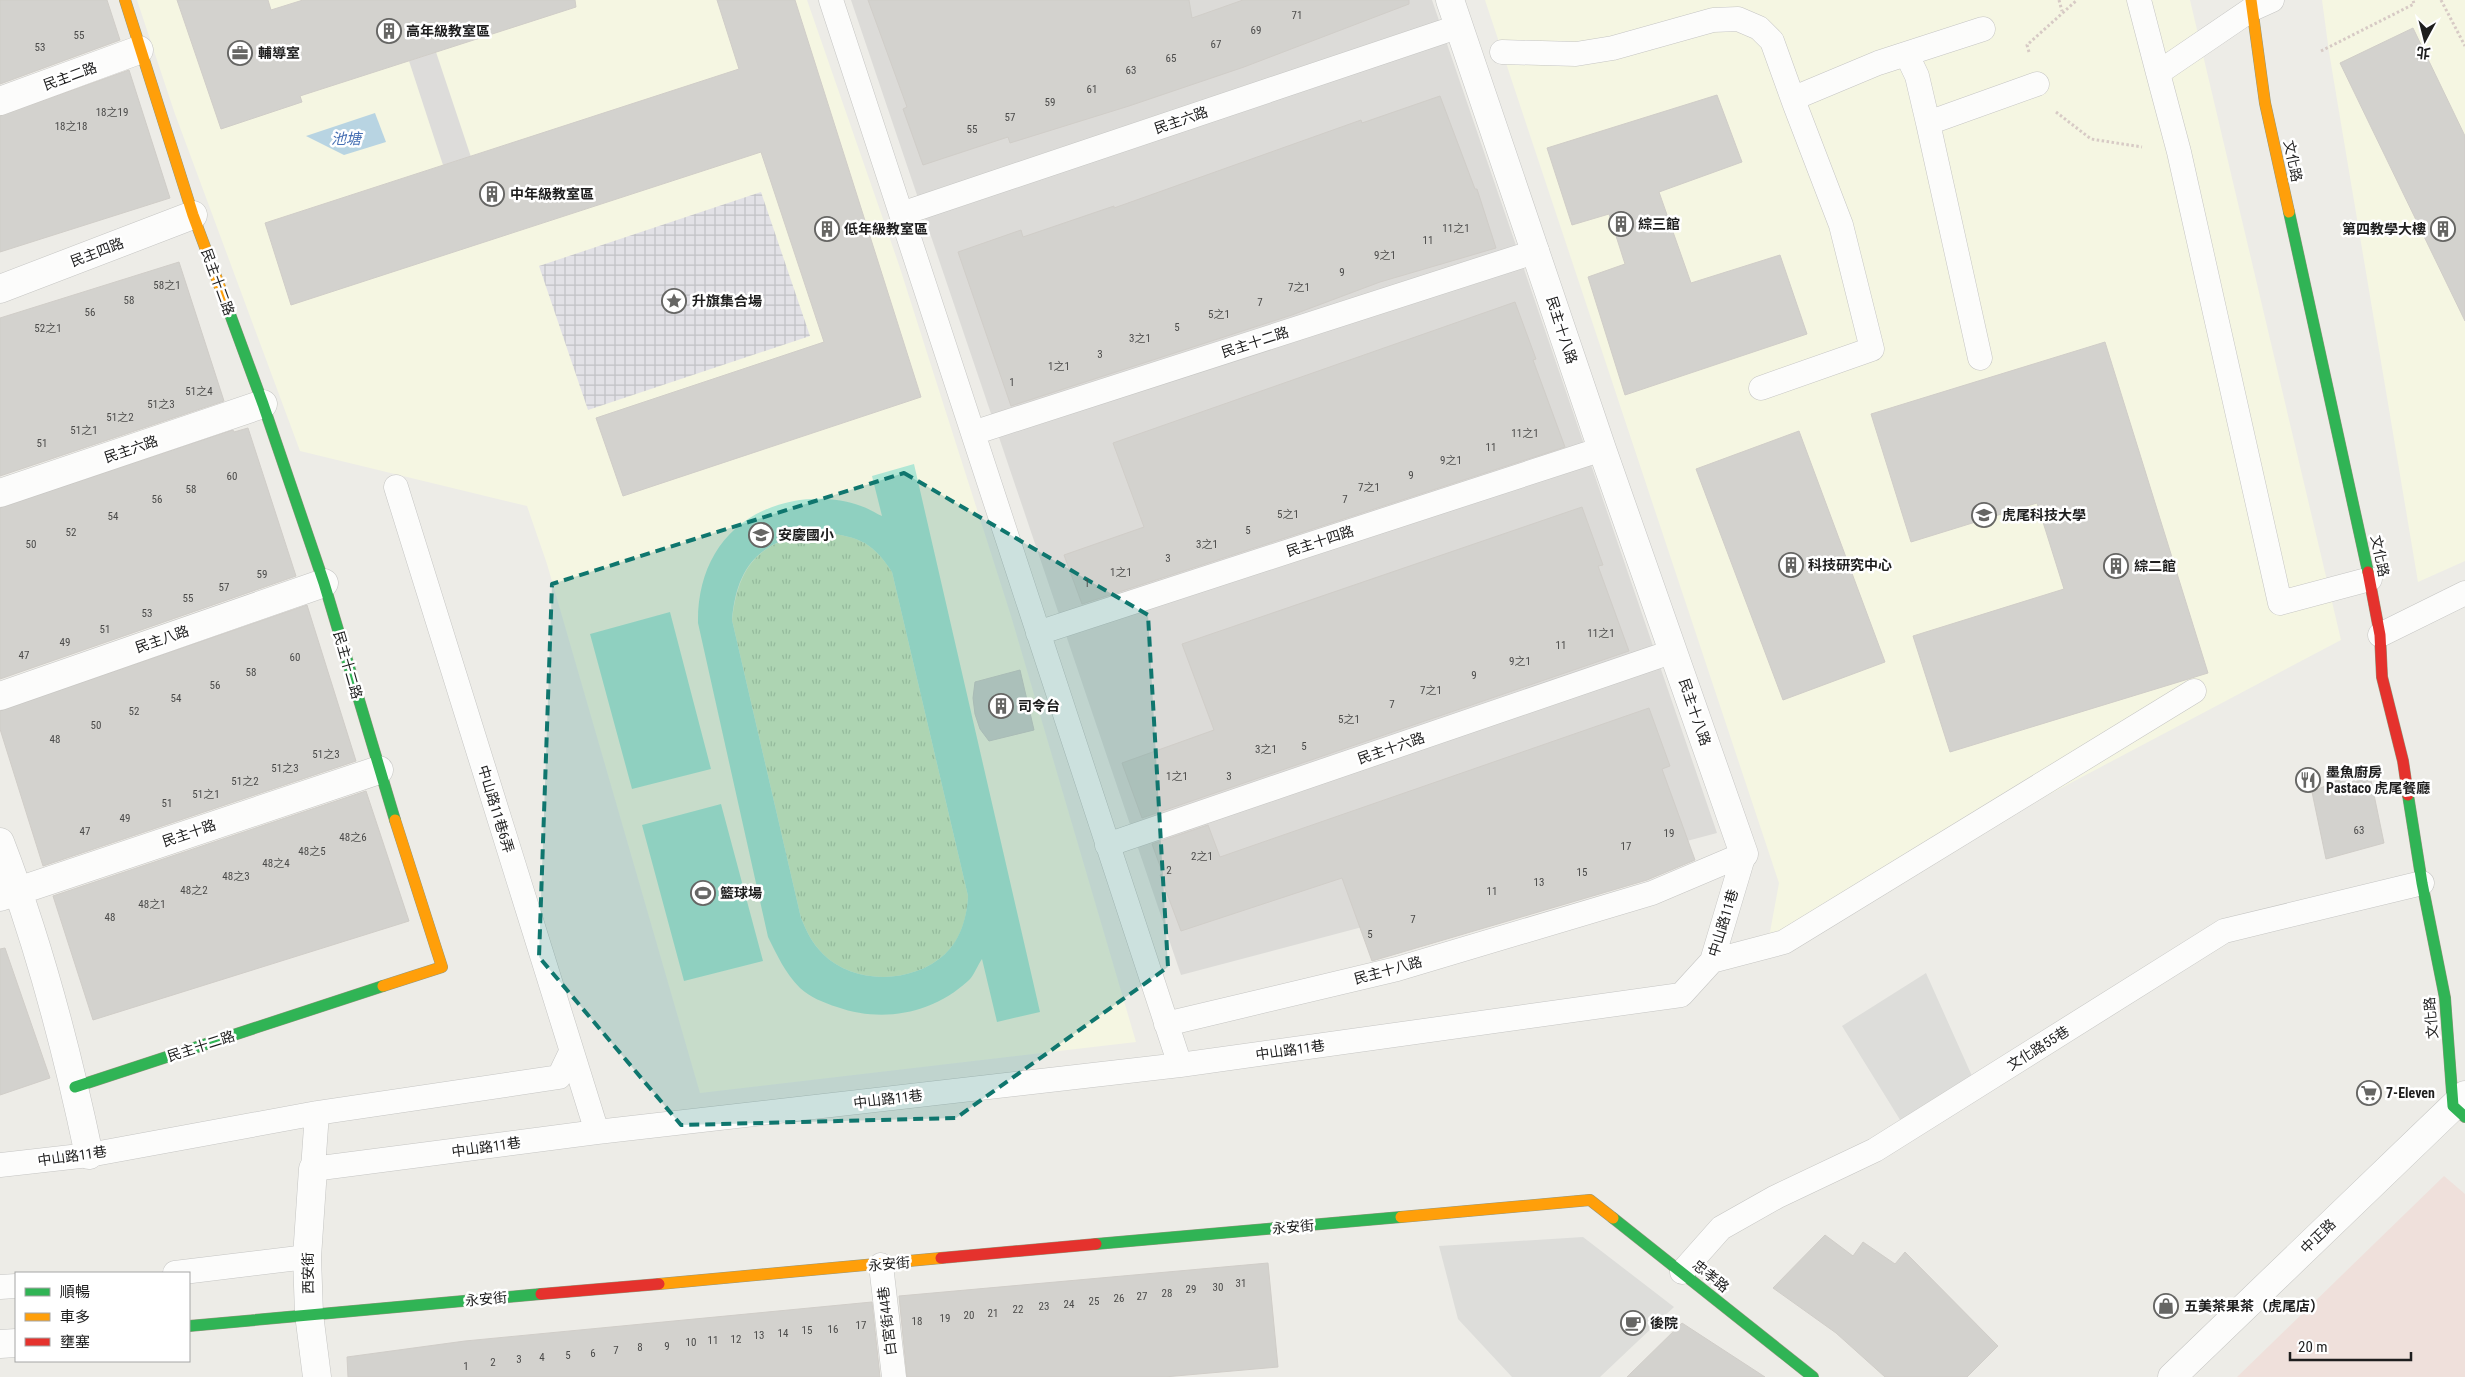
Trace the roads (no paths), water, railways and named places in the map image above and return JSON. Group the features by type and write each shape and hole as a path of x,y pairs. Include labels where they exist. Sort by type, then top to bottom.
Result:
{"street":[{"name":"民主十二路","path":"75,1087 442,967 379,770 324,583 263,404 193,215 124,0"},
{"name":"民主十八路","path":"1450,0 1602,449 1744,854"},
{"name":"文化路","path":"2259,3 2265,103 2370,580 2380,635 2382,677 2403,761 2422,883 2445,998 2461,1106"},
{"name":"民主二路","path":"0,101 139,50"},
{"name":"民主四路","path":"0,289 193,215"},
{"name":"民主六路","path":"0,493 263,404"},
{"name":"民主八路","path":"0,696 324,583"},
{"name":"民主十路","path":"9,894 379,770"},
{"path":"0,842 9,894 75,1087 89,1156"},
{"name":"中正路","path":"2172,1377 2461,1106"},
{"name":"西安街","path":"313,1170 307,1258 309,1314 317,1377"},
{"name":"忠孝路","path":"1590,1200 1813,1377"},
{"name":"永安街","path":"190,1326 1590,1200"},
{"path":"0,1344 15,1343"}],"lane":[{"path":"831,0 1180,1065"},
{"path":"2139,0 2179,152 2280,603 2370,580"},
{"path":"2158,73 2259,3"},
{"path":"1502,52 1576,54 1612,48 1713,20 1738,19 1759,28 1772,42 1841,225 1872,349 1761,388"},
{"name":"民主六路","path":"901,214 1460,26"},
{"path":"1795,105 1800,96 1878,63 1983,30"},
{"path":"1907,55 1917,76 1980,358"},
{"path":"1928,123 2037,84"},
{"name":"民主十二路","path":"973,433 1536,251"},
{"name":"民主十四路","path":"1038,633 1602,449"},
{"name":"中山路11巷6弄","path":"396,487 597,1132"},
{"path":"2380,635 2465,593"},
{"name":"民主十六路","path":"1108,845 1674,651"},
{"path":"1712,961 1784,942 2194,691"},
{"name":"中山路11巷","path":"313,1170 597,1132 1180,1065 1681,995 1712,961 1744,854"},
{"name":"民主十八路","path":"1166,1024 1416,963 1652,893 1744,854"},
{"name":"文化路55巷","path":"1682,1272 1721,1228 1776,1197 1875,1150 2224,931 2422,883"},
{"name":"中山路11巷","path":"0,1165 89,1156 317,1113 560,1077 571,1052"},
{"path":"313,1170 317,1113"},
{"path":"184,1272 307,1258"},
{"name":"白宮街44巷","path":"881,1265 894,1377"},
{"path":"0,1286 15,1286"}],"water":[{"name":"池塘","path":"375,113 386,142 344,155 306,136"}],"place":[{"name":"高年級教室區","path":"389,31"},
{"name":"輔導室","path":"240,53"},
{"name":"中年級教室區","path":"492,194"},
{"name":"綜三館","path":"1621,224"},
{"name":"低年級教室區","path":"827,229"},
{"name":"第四教學大樓","path":"2443,229"},
{"name":"升旗集合場","path":"674,301"},
{"name":"虎尾科技大學","path":"1984,515"},
{"name":"安慶國小","path":"761,535"},
{"name":"科技研究中心","path":"1791,565"},
{"name":"綜二館","path":"2116,566"},
{"name":"司令台","path":"1001,706"},
{"name":"墨魚廚房 Pastaco 虎尾餐廳","path":"2308,780"},
{"name":"籃球場","path":"703,893"},
{"name":"7-Eleven","path":"2369,1093"},
{"name":"五美茶果茶（虎尾店）","path":"2166,1306"},
{"name":"後院","path":"1633,1323"}]}
